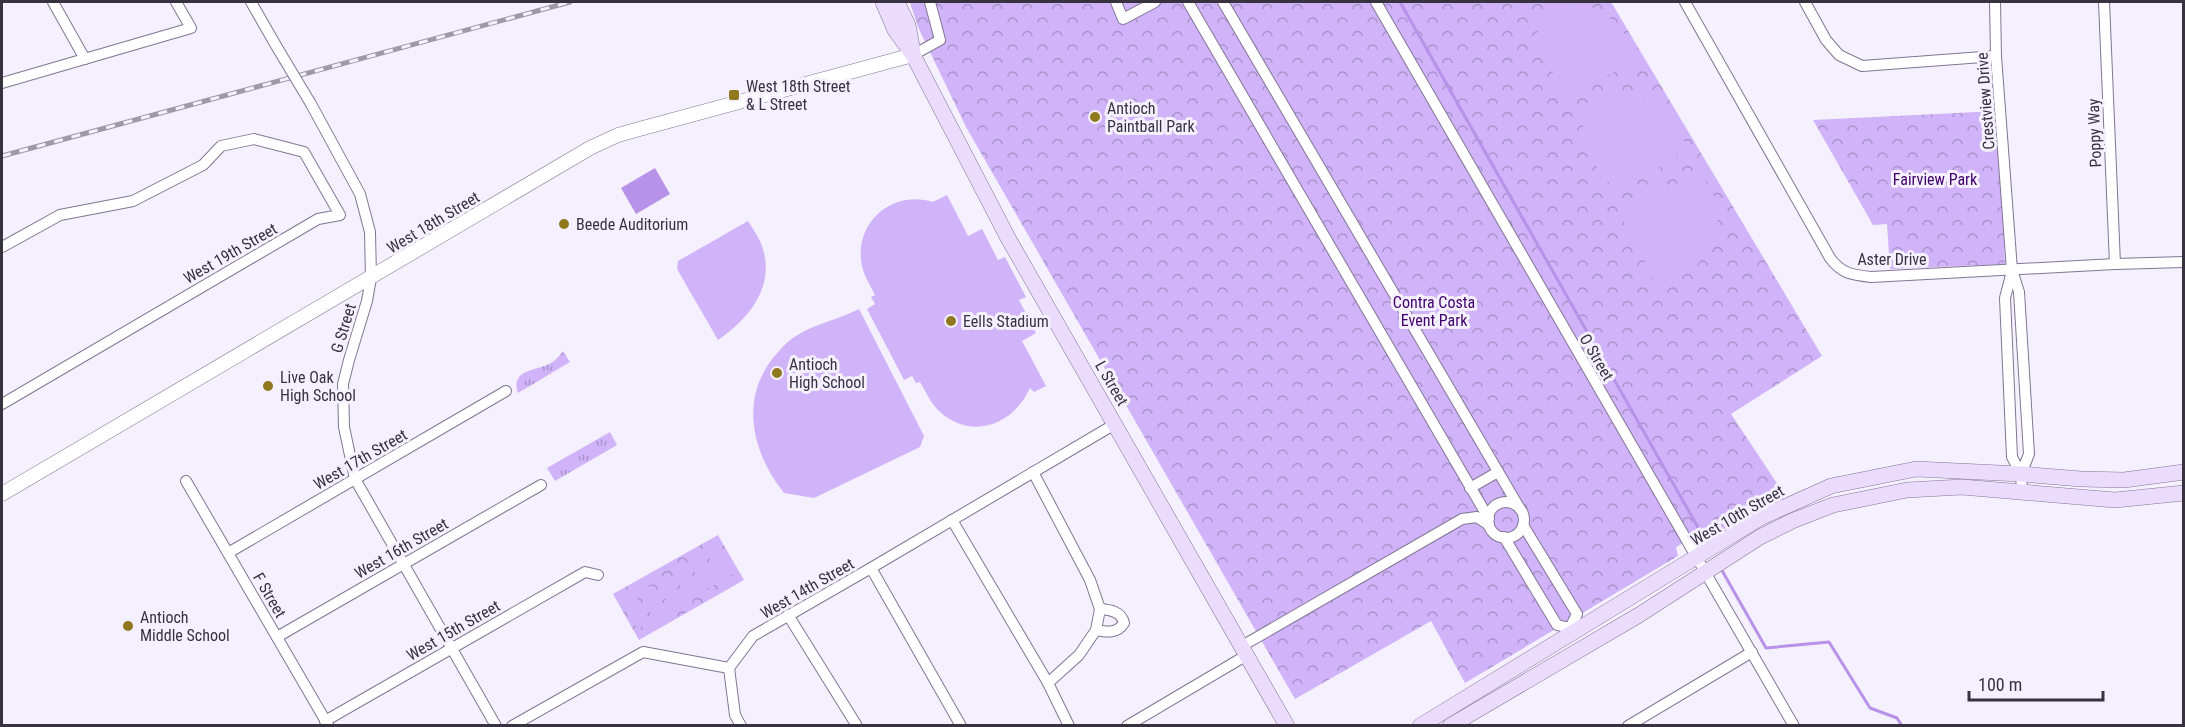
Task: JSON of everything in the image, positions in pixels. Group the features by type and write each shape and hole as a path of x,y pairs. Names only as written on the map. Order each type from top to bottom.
{"main road":[{"name":"L Street","path":"883,2 895,30 913,55 1008,238 1244,651 1282,724"},
{"name":"L Street","path":"897,2 908,25 913,55"},
{"name":"West 10th Street","path":"1420,726 1571,630 1696,559 1760,518 1831,486 1916,469 2124,480 2184,472"},
{"name":"West 10th Street","path":"1450,726 1583,648 1760,537 1792,521 1833,505 1907,490 1962,487 2115,501 2184,493"}],"street":[{"path":"53,2 85,59"},
{"path":"2,83 191,28 176,2"},
{"name":"G Street","path":"251,2 350,174 366,210 370,231 371,278 367,301 344,384 344,427 355,479 496,726"},
{"path":"913,55 940,40 930,2"},
{"path":"1116,2 1123,19 1155,2"},
{"path":"1188,2 1401,364 1410,386 1497,535 1504,537 1517,534 1524,520 1520,509 1223,2"},
{"name":"O Street","path":"1376,2 1794,726"},
{"name":"Aster Drive","path":"1685,2 1838,268 1849,274 1871,277 2184,262"},
{"path":"1805,2 1827,40 1839,55 1862,66 1996,56"},
{"name":"Crestview Drive","path":"1995,2 1996,56 2012,270 2019,292 2030,454 2021,474"},
{"name":"Poppy Way","path":"2104,2 2115,264"},
{"name":"West 18th Street","path":"2,494 590,148 618,135 913,55"},
{"name":"West 19th Street","path":"2,248 60,215 133,201 203,165 221,146 254,139 304,152 340,215 318,219 2,404"},
{"name":"Crestview Drive","path":"2012,270 2005,298 2012,457 2021,474 2022,492"},
{"name":"West 17th Street","path":"228,553 506,391"},
{"name":"West 14th Street","path":"729,668 753,636 1115,424"},
{"path":"1033,472 1090,580 1100,609 1096,630 1079,654 1048,683"},
{"path":"1470,488 1498,472"},
{"name":"F Street","path":"186,481 327,723"},
{"name":"West 16th Street","path":"277,637 541,485"},
{"path":"1489,522 1493,508 1498,504 1510,502 1520,509"},
{"path":"1127,726 1244,651 1462,519 1478,517 1489,522"},
{"path":"952,520 1048,683 1069,726"},
{"path":"1523,525 1576,614 1571,630"},
{"path":"1504,537 1557,625 1571,630 1583,648"},
{"path":"871,568 961,726"},
{"name":"West 15th Street","path":"327,723 585,572 598,575"},
{"path":"1096,630 1114,632 1124,623 1122,616 1113,610 1100,609"},
{"path":"788,615 857,726"},
{"path":"512,726 643,652 729,668 735,715 741,726"},
{"path":"1628,726 1752,652"}],"green space":[{"name":"Contra Costa Event Park","path":"910,2 1611,2 1822,356 1731,414 1786,497 1703,540 1696,536 1676,547 1678,556 1465,683 1431,621 1295,699 966,127 918,27"},
{"path":"1562,3 1590,7 1610,18 1626,36 1639,61 1573,91 1563,90 1556,81 1532,15"},
{"path":"1622,92 1647,100 1664,110 1677,126 1688,149 1640,179 1621,186 1612,186 1599,173 1577,109 1596,97"},
{"name":"Fairview Park","path":"1998,111 2005,264 1890,269 1887,224 1873,225 1813,120"},
{"path":"1701,175 1712,192 1717,210 1717,227 1712,243 1704,257 1691,270 1676,280 1658,287 1621,217 1620,208 1624,202"},
{"name":"Eells Stadium","path":"947,195 968,236 982,229 998,260 1005,257 1026,297 1019,300 1036,333 1022,341 1046,386 1034,392 1030,388 1013,412 990,425 977,427 950,420 935,407 920,382 916,383 912,376 904,380 867,309 875,304 871,297 875,295 863,269 861,245 872,220 892,204 919,199 933,202"},
{"path":"748,221 761,243 765,261 762,288 749,312 718,340 677,269 678,261"},
{"path":"859,309 924,436 920,447 814,498 784,493 764,462 754,427 753,409 762,375 773,358 793,338 811,328"},
{"path":"563,351 570,362 518,393 519,377 528,371 550,364"},
{"path":"610,432 617,445 555,481 547,468"},
{"path":"718,535 744,580 639,640 613,594"},
{"path":"719,546 735,573 722,580 706,553"},
{"path":"702,555 718,583 705,590 689,563"},
{"path":"685,565 701,592 688,600 673,572"},
{"path":"668,575 684,602 671,609 656,582"},
{"path":"652,585 667,612 654,619 639,592"},
{"path":"635,594 650,622 638,629 622,602"}],"shaded area":[{"path":"655,168 670,194 636,214 621,188"}],"waterway":[{"path":"1400,2 1708,545"},
{"path":"1720,567 1766,648 1829,642 1870,708 1897,718 1902,726"}],"railway":[{"path":"2,156 570,2"}],"place":[{"name":"West 18th Street & L Street","path":"734,95"},
{"name":"Antioch Paintball Park","path":"1095,117"},
{"name":"Beede Auditorium","path":"564,224"},
{"name":"Eells Stadium","path":"951,321"},
{"name":"Antioch High School","path":"777,373"},
{"name":"Live Oak High School","path":"268,386"},
{"name":"Antioch Middle School","path":"128,626"}]}
